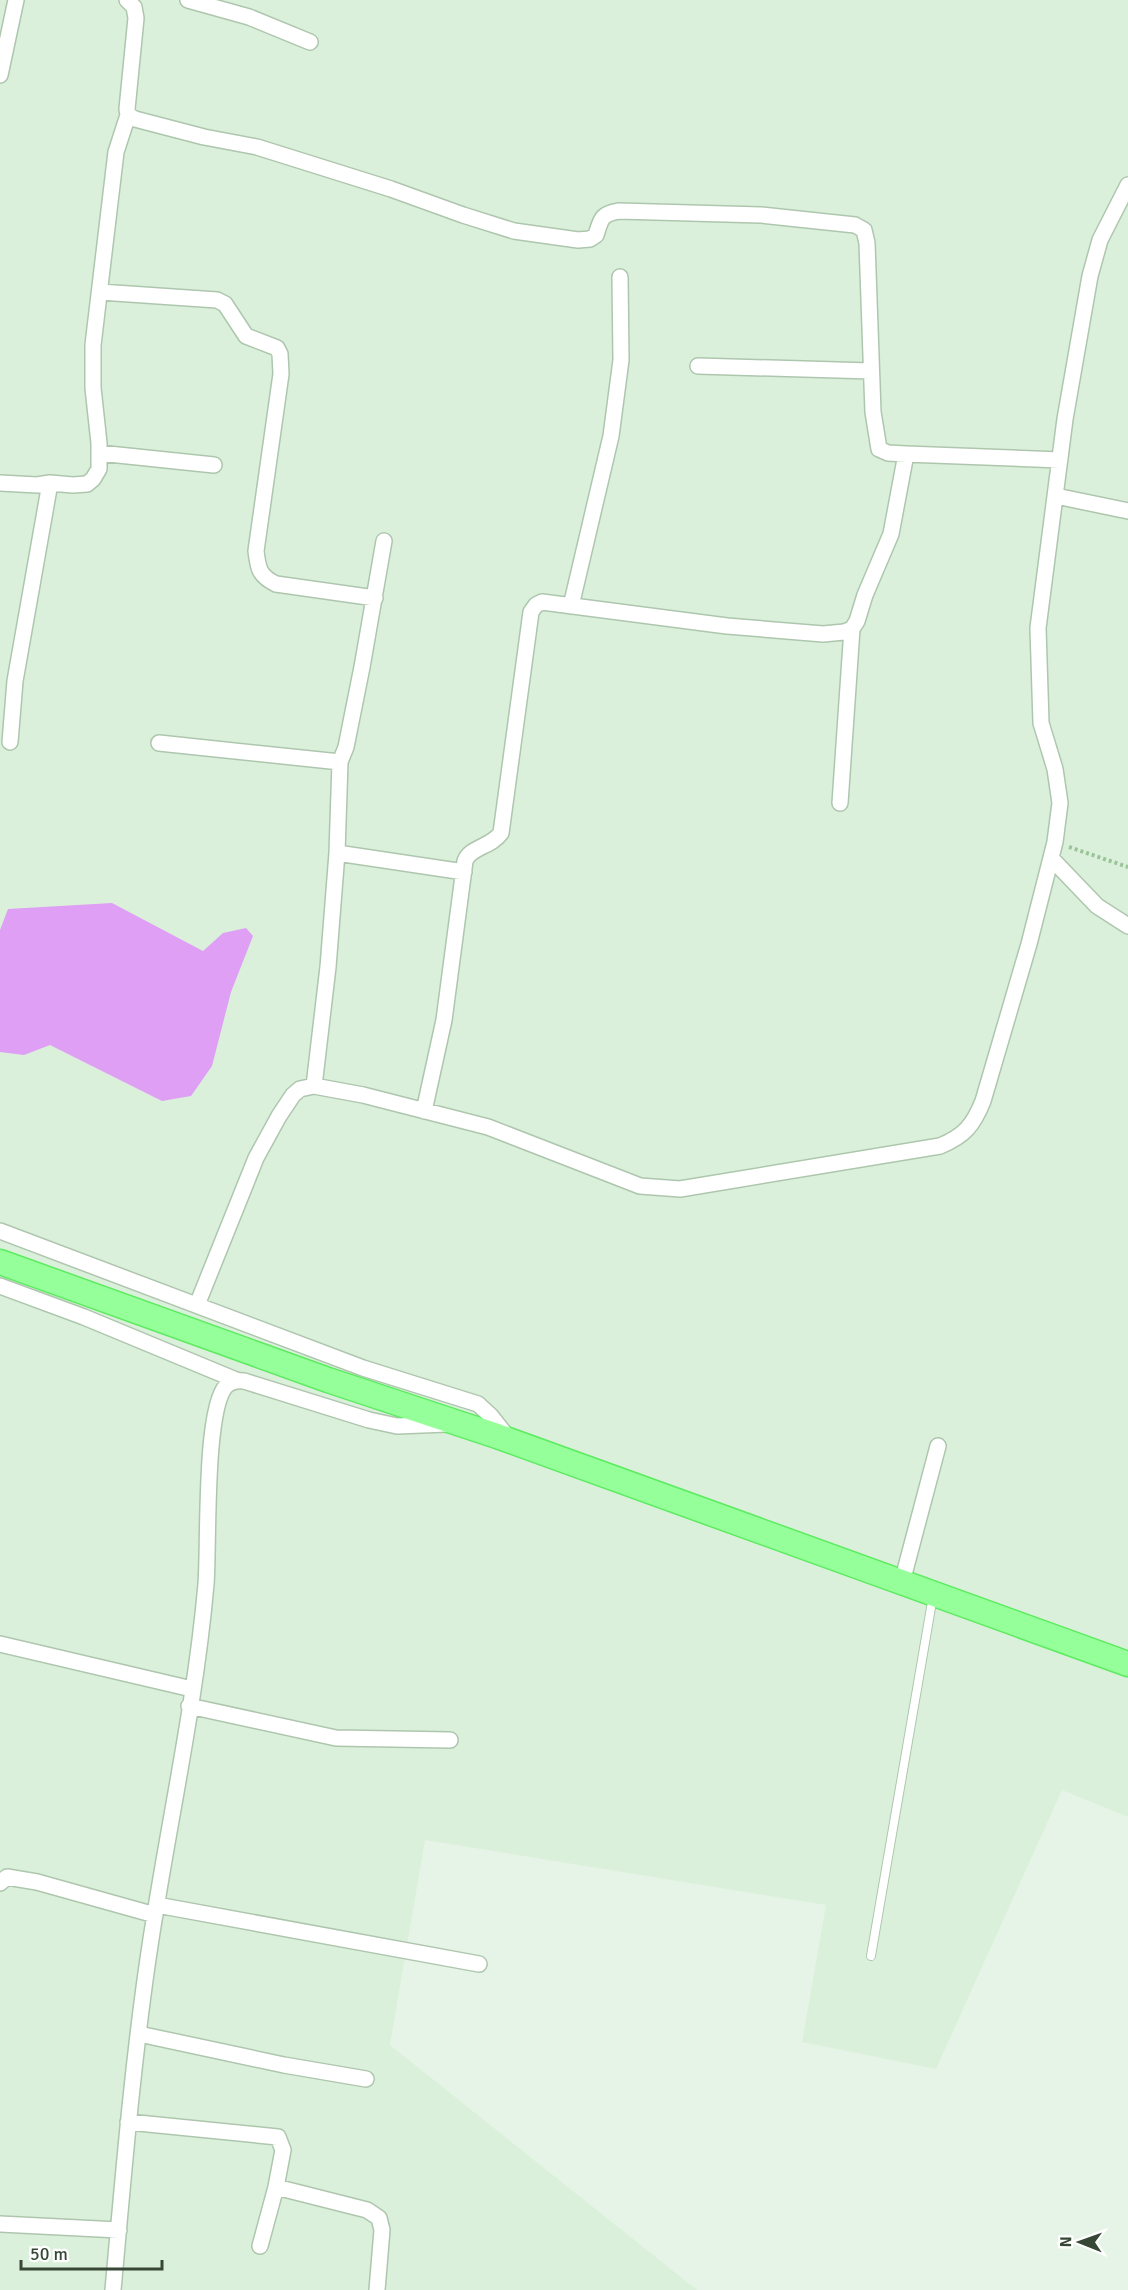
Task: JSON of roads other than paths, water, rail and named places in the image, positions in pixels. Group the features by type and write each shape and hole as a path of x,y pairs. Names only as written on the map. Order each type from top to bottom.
{"main road":[{"path":"0,1263 328,1380 510,1441 1128,1664"}],"street":[{"path":"0,75 16,0"},
{"path":"0,483 87,484 99,470 93,388 93,345 116,152 128,115 136,18 134,7 127,0"},
{"path":"188,0 249,16 310,42"},
{"path":"128,115 135,119 204,137 257,147 514,231 578,240 590,239 596,235 601,219 608,213 619,210 761,215 855,225 864,230 867,243 873,412 879,449 888,453 1060,460"},
{"path":"198,1305 256,1158 293,1095 300,1089 314,1086 363,1095 488,1127 640,1186 659,1188 680,1189 940,1146 956,1139 974,1122 983,1101 1029,944 1055,842 1060,803 1055,769 1041,723 1038,628 1065,419 1090,276 1100,240 1128,184"},
{"path":"571,606 611,436 621,360 620,277"},
{"path":"100,292 217,300 225,304 246,336 277,348 280,354 281,374 255,551 258,570 265,579 276,584 375,598"},
{"path":"698,366 872,371"},
{"path":"99,453 214,465"},
{"path":"840,803 852,629 891,534 906,454"},
{"path":"10,742 15,681 50,483"},
{"path":"1056,496 1128,511"},
{"path":"314,1086 328,967 337,854 340,762 346,747 362,667 384,541"},
{"path":"424,1111 444,1020 467,855 473,850 488,846 501,834 531,612 536,605 542,602 727,626 823,634 852,629"},
{"path":"159,743 340,762"},
{"path":"337,854 464,872"},
{"path":"1051,858 1098,906 1128,926"},
{"path":"0,1231 363,1368 478,1404 510,1441"},
{"path":"0,1286 84,1317 236,1380 255,1383 369,1420 397,1426 459,1424"},
{"path":"113,2290 128,2122 139,2034 156,1910 202,1623 207,1566 210,1445 221,1395 227,1385 236,1380"},
{"path":"902,1582 938,1446"},
{"path":"0,1644 192,1689"},
{"path":"189,1706 336,1738 450,1740"},
{"path":"0,1883 7,1877 37,1882 156,1910 479,1964"},
{"path":"139,2034 284,2065 366,2079"},
{"path":"128,2122 278,2137 283,2150 276,2187 260,2246"},
{"path":"276,2187 367,2210 379,2218 382,2230 377,2290"},
{"path":"0,2224 119,2230"}],"lane":[{"path":"871,1956 933,1593"}]}
